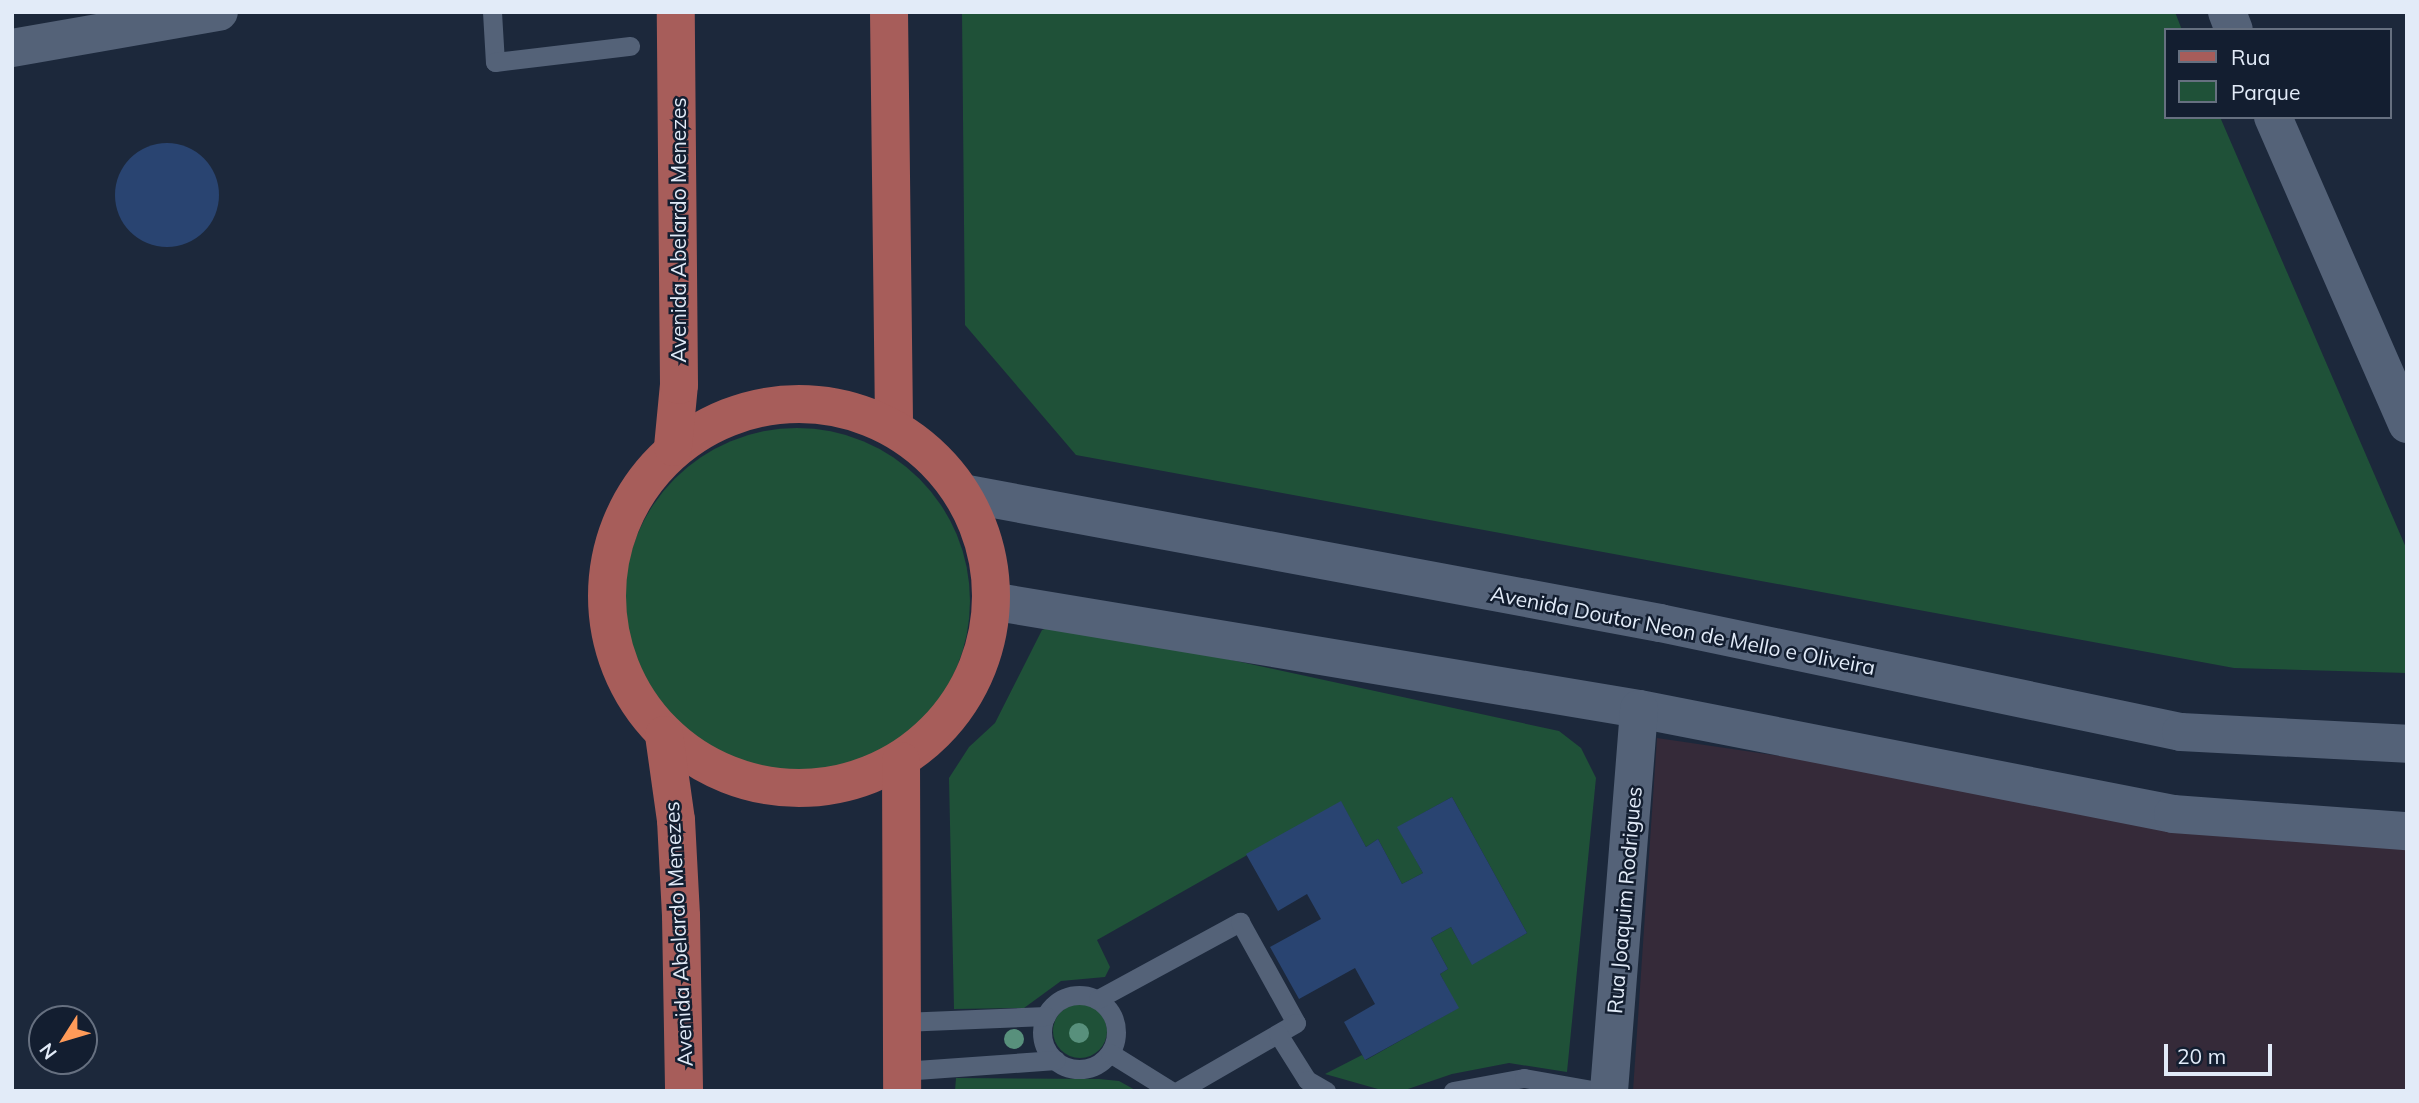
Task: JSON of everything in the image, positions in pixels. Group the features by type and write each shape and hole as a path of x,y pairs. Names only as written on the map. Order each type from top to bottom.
{"main road":[{"name":"Avenida Abelardo Menezes","path":"673,447 679,386 676,12"},
{"path":"889,12 894,427"},
{"path":"768,405 827,405 894,427 921,448 962,493 988,561 990,601 980,663 959,704 930,739 901,761 845,785 780,789 718,773 664,735 626,686 606,565 626,507 673,447 711,422 768,405"},
{"name":"Avenida Abelardo Menezes","path":"664,735 676,820 681,916 684,1091"},
{"path":"901,761 902,1081"}],"street":[{"path":"12,48 219,12"},
{"path":"2274,119 2407,424"},
{"name":"Avenida Doutor Neon de Mello e Oliveira","path":"962,493 1660,623 2181,732 2407,744"},
{"path":"990,601 1639,709 2173,814 2407,831"},
{"name":"Rua Joaquim Rodrigues","path":"1609,1091 1639,709"}],"lane":[{"path":"492,12 495,62 630,46"},
{"path":"1098,999 1240,922 1296,1023 1178,1091"},
{"path":"902,1081 1056,1060 1079,1069 1102,1062 1110,1053 1116,1029 1107,1007 1098,999 1074,995 1053,1006 1046,1016 1043,1040 1056,1060"},
{"path":"902,1022 1046,1016"},
{"path":"1278,1034 1307,1080 1326,1091"},
{"path":"1110,1053 1171,1091"},
{"path":"1453,1091 1524,1078 1598,1091"}],"shaded area":[{"path":"1657,738 2407,847 2407,1091 1633,1091"}],"green space":[{"path":"962,12 2175,12 2181,28 2164,28 2164,119 2221,119 2407,550 2407,673 2234,668 1076,455 965,325"},
{"path":"780,428 814,428 847,435 879,448 920,478 941,505 957,535 967,567 970,601 967,635 957,667 941,697 920,724 879,754 847,767 814,774 780,774 747,767 715,754 687,735 663,711 644,683 631,651 624,618 624,584 631,551 644,519 663,491 687,467 715,448 747,435"},
{"path":"1061,623 1559,731 1581,748 1596,778 1567,1072 1509,1063 1452,1074 1402,1091 1385,1091 1325,1074 1362,1055 1366,1060 1458,1008 1440,974 1448,969 1431,938 1451,927 1472,964 1527,933 1452,797 1398,827 1423,873 1402,884 1378,839 1366,847 1341,802 1097,940 1110,967 1105,977 1061,981 1024,1008 954,1009 949,778 969,747 995,723 1042,630"},
{"path":"1080,1004 1099,1012 1107,1031 1099,1050 1080,1058 1061,1050 1053,1031 1061,1012"},
{"path":"956,1078 1099,1079 1119,1081 1137,1091 955,1091"}],"building":[{"path":"167,143 187,147 204,158 215,175 219,195 215,215 204,232 187,243 167,247 147,243 130,232 119,215 115,195 119,175 130,158 147,147"},
{"path":"1452,797 1527,933 1472,965 1451,927 1431,938 1448,969 1440,974 1459,1008 1365,1060 1344,1022 1375,1004 1355,968 1299,999 1270,947 1321,919 1307,894 1278,911 1246,854 1341,801 1366,847 1378,839 1402,884 1423,873 1397,827"}]}
